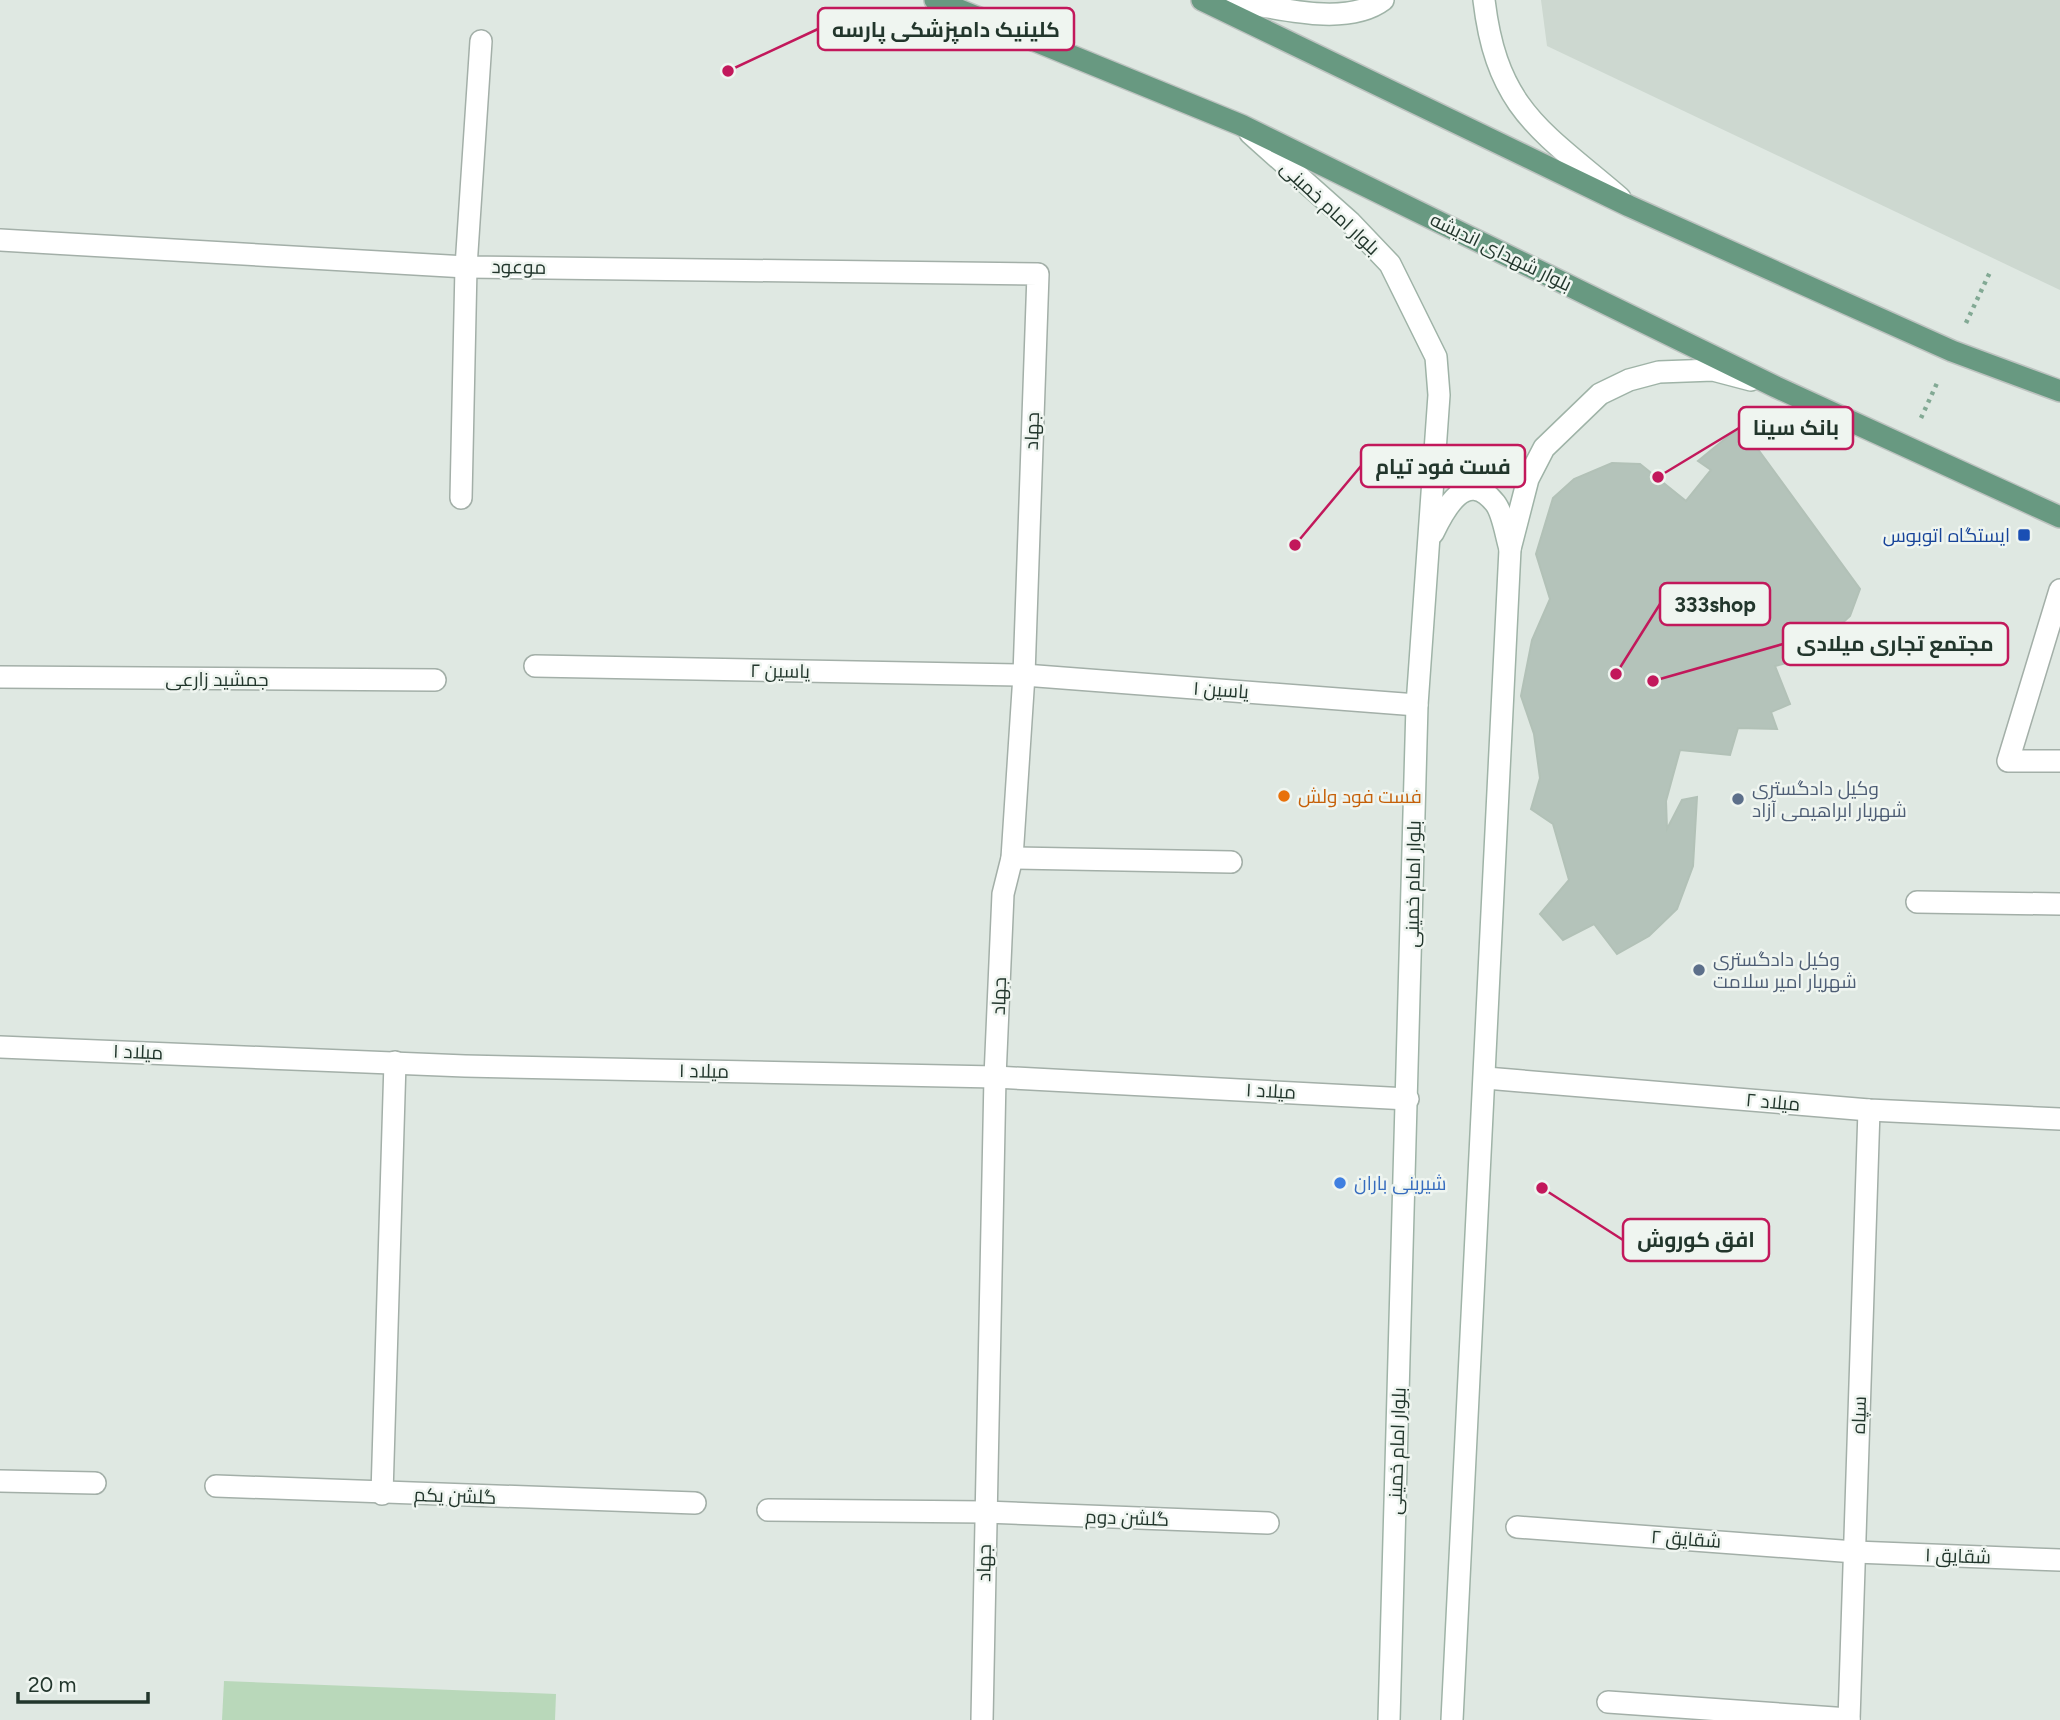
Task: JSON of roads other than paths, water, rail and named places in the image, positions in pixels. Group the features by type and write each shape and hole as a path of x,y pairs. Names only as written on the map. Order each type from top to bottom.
{"main road":[{"name":"بلوار شهدای اندیشه","path":"935,0 1241,125 1776,387 2060,517"},
{"path":"1202,0 1629,206 1952,351 2059,389"}],"street":[{"path":"1230,0 1336,15 1369,10 1383,0"},
{"path":"1484,0 1489,37 1501,77 1527,118 1629,206"},
{"path":"461,498 466,267 481,41"},
{"name":"بلوار امام خمینی","path":"1241,125 1350,222 1390,264 1436,357 1439,395 1426,547 1418,705 1389,1720"},
{"name":"موعود","path":"0,240 466,267 1038,274"},
{"name":"جهاد","path":"982,1720 995,1077 1003,894 1012,858 1024,675 1038,274"},
{"path":"1452,1720 1486,1079 1510,549 1528,479 1544,448 1600,394 1629,380 1659,372 1713,370 1776,387"},
{"path":"1426,547 1445,506 1455,495 1472,490 1486,495 1496,504 1510,549"},
{"path":"2060,590 2008,761 2060,761"},
{"name":"یاسین ۲","path":"535,666 1024,675"},
{"name":"یاسین ۱","path":"1024,675 1418,705"},
{"name":"جمشید زارعی","path":"0,677 435,680"},
{"path":"1012,858 1231,862"},
{"path":"1917,902 2060,904"},
{"name":"میلاد ۱","path":"0,1047 395,1062 995,1077 1408,1099"},
{"path":"382,1494 395,1062"},
{"name":"میلاد ۲","path":"1486,1079 1869,1110 2060,1119"},
{"name":"سپاه","path":"1849,1719 1869,1110"},
{"path":"0,1481 95,1483"},
{"name":"گلشن یکم","path":"216,1486 382,1494 695,1503"},
{"path":"768,1510 985,1512"},
{"name":"گلشن دوم","path":"985,1512 1268,1523"},
{"name":"شقایق ۲","path":"1517,1527 1855,1552"},
{"name":"شقایق ۱","path":"1855,1552 2060,1560"},
{"path":"1608,1702 1849,1719"}],"place":[{"name":"کلینیک دامپزشکی پارسه","path":"728,71"},
{"name":"بانک سینا","path":"1658,477"},
{"name":"ایستگاه اتوبوس","path":"2024,535"},
{"name":"فست فود تیام","path":"1295,545"},
{"name":"333shop","path":"1616,674"},
{"name":"مجتمع تجاری میلادی","path":"1653,681"},
{"name":"فست فود ولش","path":"1284,796"},
{"name":"وکیل دادگستری شهریار ابراهیمی آزاد","path":"1738,799"},
{"name":"وکیل دادگستری شهریار امیر سلامت","path":"1699,970"},
{"name":"شیرینی باران","path":"1340,1183"},
{"name":"افق کوروش","path":"1542,1188"}]}
